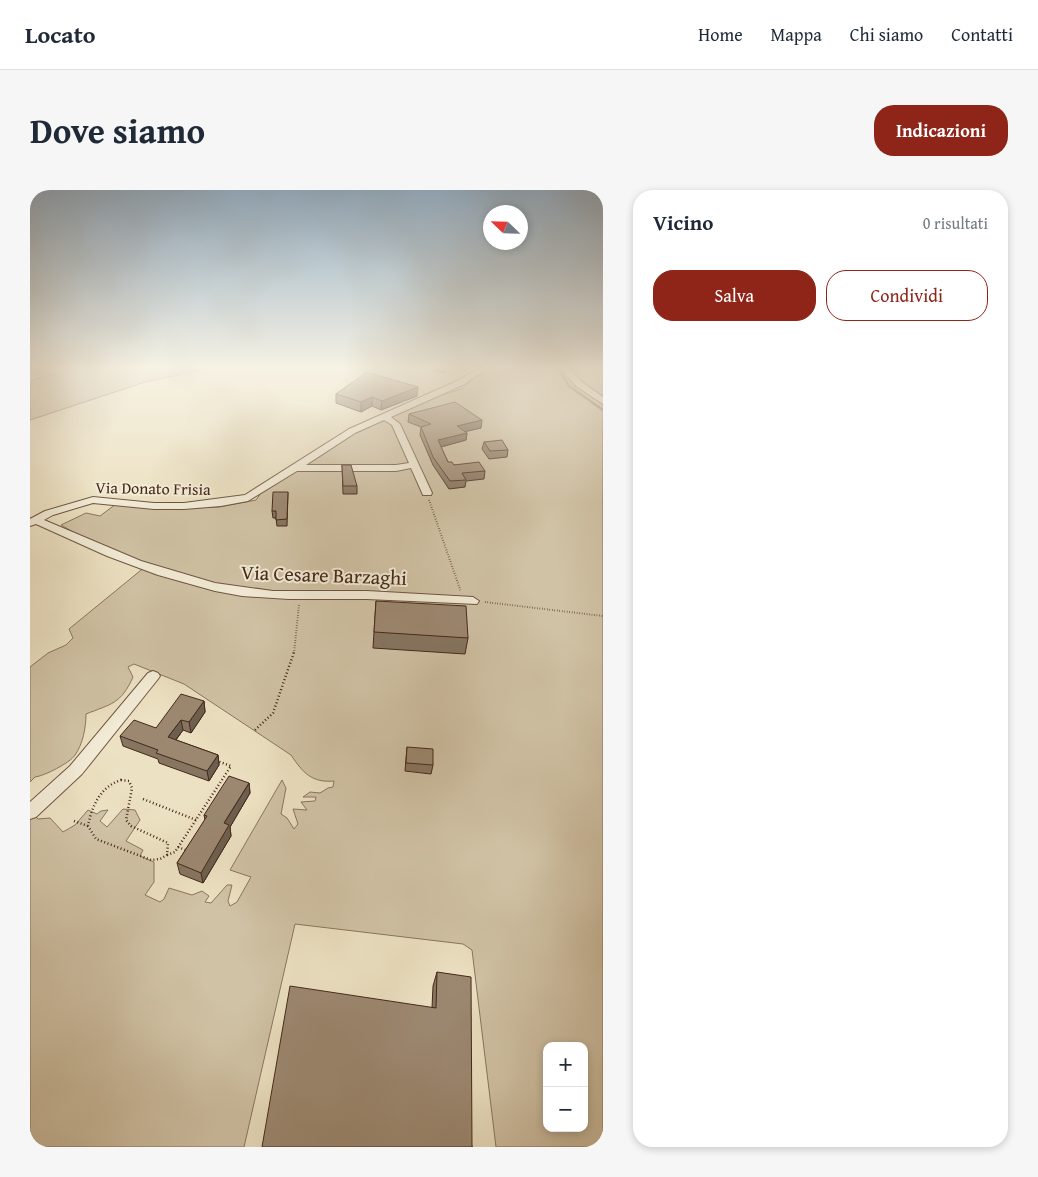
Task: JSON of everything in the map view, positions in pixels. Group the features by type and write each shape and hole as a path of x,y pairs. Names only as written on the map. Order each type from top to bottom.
{"street":[{"name":"Via Donato Frisia","path":"33,521 49,513 93,500 154,506 184,506 221,503 248,498 352,431 391,413"},
{"path":"383,416 396,424 427,493"},
{"path":"295,468 396,468 414,465"},
{"name":"Via Cesare Barzaghi","path":"33,521 99,550 168,575 214,587 244,592 300,596 367,595 469,601"},
{"path":"30,812 76,770 153,676"}],"path":[{"path":"427,493 469,601 603,616"},
{"path":"255,730 272,713 295,648 300,596"},
{"path":"74,821 88,826 96,839 150,859 160,859 175,852 231,766 215,761"},
{"path":"88,826 93,808 110,785 116,780 129,781 132,788 126,820 131,826 168,843 167,855"},
{"path":"210,798 215,800"},
{"path":"143,799 196,820"},
{"path":"178,847 192,853"}],"shaded area":[{"path":"30,413 52,413 30,420"},
{"path":"395,413 603,413 603,1147 496,1147 472,950 463,944 295,924 244,1147 30,1147 30,811 38,819 50,818 63,832 75,825 88,810 97,814 108,810 100,821 107,827 123,809 135,810 140,820 126,841 143,850 140,856 154,862 154,882 145,895 160,902 164,899 169,888 192,895 202,891 209,896 205,902 211,903 227,885 232,885 228,901 230,906 237,902 251,877 230,870 282,780 286,788 281,814 287,818 294,829 298,824 293,809 307,810 301,802 315,801 316,797 303,797 310,792 320,793 333,787 334,781 320,780 309,776 291,755 184,684 134,664 128,667 133,677 124,693 109,705 86,714 82,741 78,751 72,758 56,769 35,777 30,782 30,667 48,653 66,645 73,638 69,629 146,566 103,549 61,525 86,513 100,516 116,504 159,509 219,507 256,500 261,493 371,423"}],"building":[{"path":"471,413 482,420 457,426 467,433 438,440 448,462 452,462 454,465 479,462 485,471 462,473 466,480 450,481 433,457 421,427 431,424 409,414"},
{"path":"502,440 508,450 490,451 484,442"},
{"path":"342,465 351,465 357,486 343,486"},
{"path":"273,492 288,492 287,519 276,520 276,511 272,511"},
{"path":"376,601 466,606 468,638 374,632"},
{"path":"181,694 204,701 189,722 181,720 168,737 218,755 207,771 156,753 158,750 120,736 134,720 156,728"},
{"path":"407,747 433,749 433,765 406,763"},
{"path":"229,776 249,783 224,823 229,825 201,873 177,863 207,816 204,815"},
{"path":"437,972 471,977 472,1147 262,1147 290,986 436,1008"}]}
